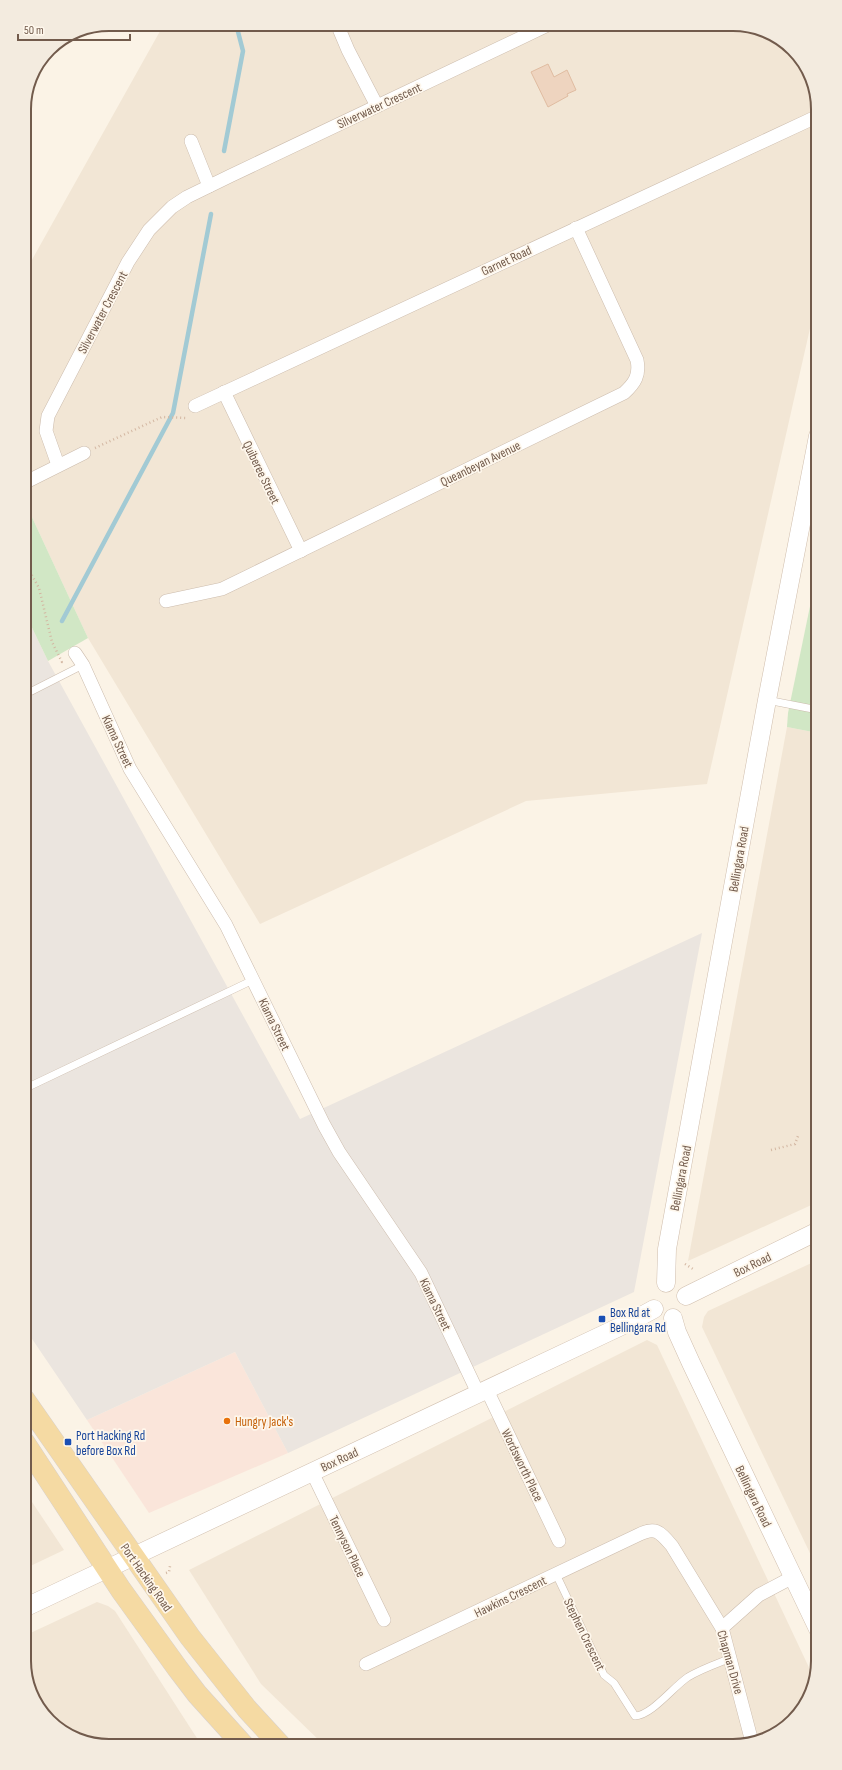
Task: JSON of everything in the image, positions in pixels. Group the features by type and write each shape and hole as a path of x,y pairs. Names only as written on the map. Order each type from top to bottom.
{"main road":[{"name":"Port Hacking Road","path":"31,1409 133,1557 215,1669 247,1709 275,1739"},
{"path":"31,1453 107,1568 197,1694 238,1739"}],"street":[{"path":"340,31 348,50 377,106"},
{"name":"Silverwater Crescent","path":"58,465 46,431 48,416 128,262 160,218 187,197 209,186 535,31"},
{"name":"Garnet Road","path":"195,406 811,119"},
{"path":"191,141 209,186"},
{"name":"Queanbeyan Avenue","path":"166,601 222,589 624,393 631,386 638,375 637,360 576,228"},
{"name":"Quiberee Street","path":"224,392 301,551"},
{"path":"31,479 84,453"},
{"name":"Bellingara Road","path":"666,1283 667,1249 767,700 811,472"},
{"name":"Kiama Street","path":"75,653 83,666 130,769 213,902 338,1152 421,1274 483,1392"},
{"name":"Box Road","path":"686,1296 811,1235"},
{"path":"666,1283 676,1284 684,1291 686,1296 686,1307 679,1316 673,1318 662,1317 654,1309 652,1298 653,1293 656,1289 666,1283"},
{"name":"Box Road","path":"31,1605 483,1392 654,1309"},
{"name":"Bellingara Road","path":"673,1318 677,1332 691,1363 811,1614"},
{"name":"Wordsworth Place","path":"483,1392 559,1540"},
{"name":"Tennyson Place","path":"312,1472 384,1620"},
{"name":"Hawkins Crescent","path":"366,1664 644,1532 654,1530"},
{"name":"Chapman Drive","path":"654,1530 664,1537 672,1546 722,1628 751,1737"},
{"path":"722,1628 759,1596 793,1577"}],"lane":[{"path":"31,692 83,666"},
{"path":"767,700 811,709"},
{"path":"31,1086 253,980"},
{"name":"Stephen Crescent","path":"556,1574 604,1675 614,1683 635,1716 638,1716 656,1705 675,1686 688,1677 731,1658"}],"path":[{"path":"84,453 162,417 176,416 189,418"},
{"path":"31,574 39,588 52,642 62,662 75,653"},
{"path":"771,1150 795,1144 798,1136"},
{"path":"685,1264 693,1269"},
{"path":"169,1572 170,1566"}],"shaded area":[{"path":"160,31 738,31 758,35 784,50 798,66 805,79 810,94 811,324 707,784 526,801 260,924 88,638 31,515 31,262"},
{"path":"31,626 48,661 300,1119 702,933 634,1292 288,1453 235,1352 87,1420 31,1337"},
{"path":"787,727 811,732 811,1205 688,1261"},
{"path":"811,1263 811,1555 702,1327 704,1317 708,1311"},
{"path":"647,1340 657,1345 810,1671 805,1691 792,1712 772,1729 748,1738 318,1739 261,1684 189,1570"},
{"path":"235,1352 288,1453 149,1513 87,1420"},
{"path":"31,1500 64,1550 31,1566"},
{"path":"97,1602 108,1606 115,1611 197,1739 104,1739 84,1735 66,1726 47,1708 41,1700 35,1686 31,1666 31,1633"}],"green space":[{"path":"31,515 88,638 48,661 31,626"},
{"path":"811,601 811,732 787,727 788,713"}],"building":[{"path":"548,64 554,77 567,70 576,90 567,94 568,96 548,107 531,72"}],"waterway":[{"path":"224,151 243,51 238,31"},
{"path":"62,621 173,413 211,214"}],"place":[{"name":"Box Rd at Bellingara Rd","path":"602,1319"},
{"name":"Hungry Jack's","path":"227,1421"},
{"name":"Port Hacking Rd before Box Rd","path":"68,1442"}]}
